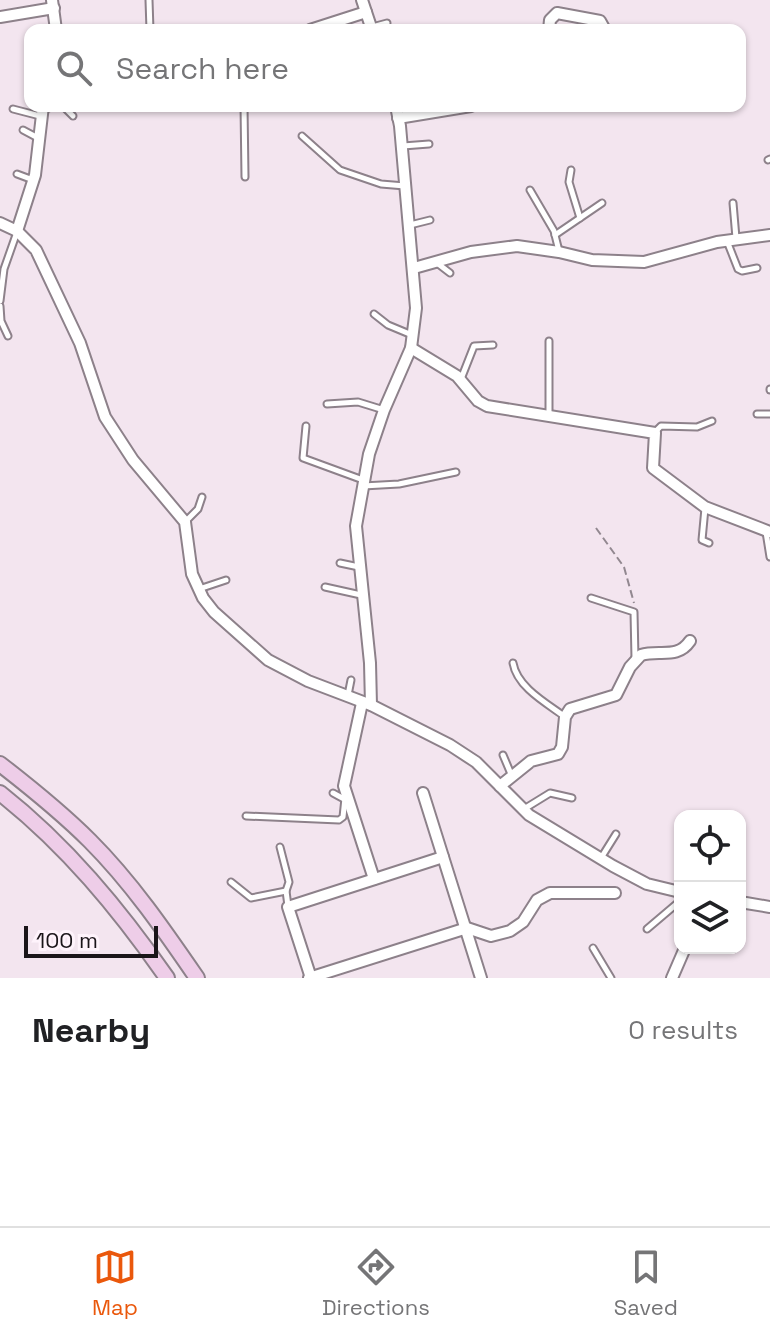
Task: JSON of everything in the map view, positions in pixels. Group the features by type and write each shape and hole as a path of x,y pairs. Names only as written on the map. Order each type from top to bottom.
{"main road":[{"path":"0,764 90,841 137,894 197,978"},
{"path":"0,793 74,860 103,892 167,978"},
{"path":"143,944 163,929"}],"street":[{"path":"362,0 370,24"},
{"path":"0,17 53,4 55,24"},
{"path":"329,24 366,12"},
{"path":"550,24 557,13 562,12 602,24"},
{"path":"17,231 33,180 42,112"},
{"path":"374,879 345,796 345,772 366,704 370,663 356,526 362,483 384,410 411,348 416,308 397,112"},
{"path":"398,118 431,112"},
{"path":"0,223 17,231 36,250 80,343 96,395 114,433 185,522 192,574 214,612 268,660 450,745 476,762 523,810 600,859 647,884 674,891"},
{"path":"414,268 471,252 517,246 592,260 633,263 731,239 770,235"},
{"path":"411,348 461,380 478,401 487,406 655,433 653,468 705,507 768,532"},
{"path":"500,786 531,761 560,752 565,717 575,706 616,695 635,660 644,653 673,654 690,641"},
{"path":"423,793 481,978"},
{"path":"443,857 288,907 310,978 467,928 491,936 510,931 523,922 537,900 550,893 615,893"},
{"path":"746,903 770,907"},
{"path":"672,978 682,954"}],"lane":[{"path":"149,0 150,24"},
{"path":"13,109 24,110"},
{"path":"69,112 73,116"},
{"path":"244,112 245,177"},
{"path":"23,130 39,138"},
{"path":"302,136 340,170 381,184 406,186"},
{"path":"402,146 429,144"},
{"path":"571,170 568,179 580,218"},
{"path":"17,174 33,180"},
{"path":"530,190 555,235 559,252"},
{"path":"555,235 602,203"},
{"path":"733,203 731,239 738,269 757,268"},
{"path":"409,225 430,220"},
{"path":"8,336 1,321 0,303 4,269 17,231"},
{"path":"436,263 450,273"},
{"path":"374,314 388,325 413,335"},
{"path":"549,341 549,418"},
{"path":"461,380 474,346 493,345"},
{"path":"327,404 362,403 384,410"},
{"path":"757,414 770,414"},
{"path":"655,433 661,426 697,427 712,421"},
{"path":"306,426 303,458 362,483 409,482 456,472"},
{"path":"185,522 198,509 202,497"},
{"path":"705,507 702,540 709,543"},
{"path":"768,532 770,557"},
{"path":"340,563 359,567"},
{"path":"198,589 226,580"},
{"path":"325,587 362,596"},
{"path":"591,598 634,612 635,660"},
{"path":"513,663 514,671 532,692 565,717"},
{"path":"348,696 351,680"},
{"path":"503,755 512,775"},
{"path":"246,816 339,820 342,818 345,796 333,793"},
{"path":"523,810 550,793 572,798"},
{"path":"600,859 616,834"},
{"path":"280,847 289,882 286,891 288,907"},
{"path":"231,882 251,898 286,891"},
{"path":"647,929 674,906"},
{"path":"593,948 611,978"}],"path":[{"path":"596,528 624,567 632,590 634,612"}]}
